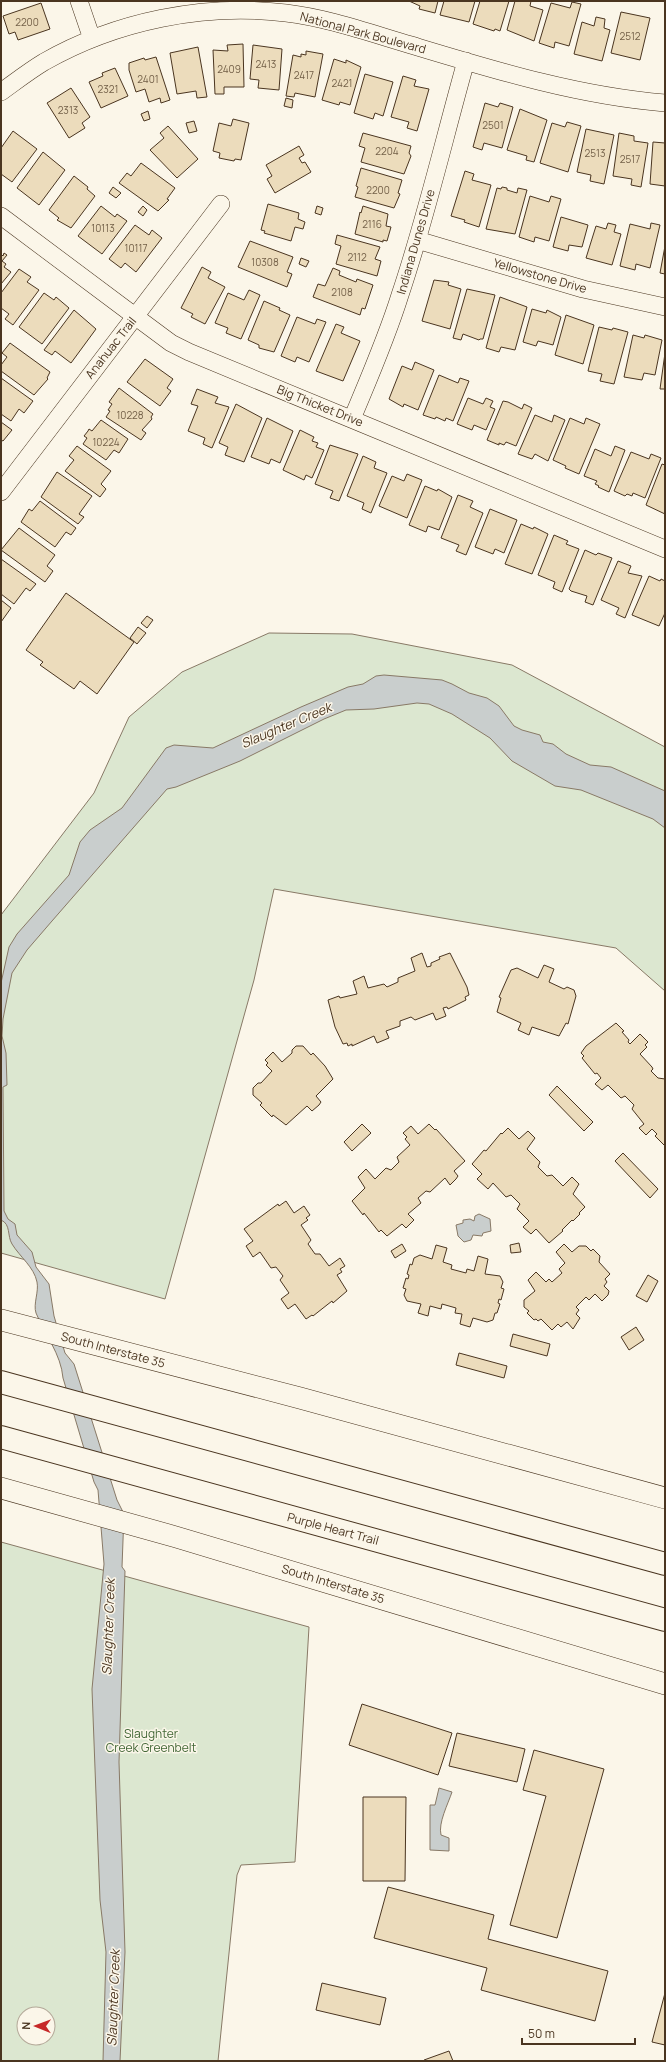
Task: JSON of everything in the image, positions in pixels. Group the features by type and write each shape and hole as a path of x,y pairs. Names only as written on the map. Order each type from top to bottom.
{"highway":[{"path":"1,1382 665,1564"},
{"name":"Purple Heart Trail","path":"1,1437 665,1620"}],"main road":[{"name":"South Interstate 35","path":"1,1320 316,1402 665,1498"},
{"name":"South Interstate 35","path":"1,1488 176,1537 665,1684"}],"street":[{"path":"79,1 92,39"},
{"name":"National Park Boulevard","path":"1,92 44,62 92,39 157,19 193,12 227,10 287,13 334,23 466,62 594,94 665,103"},
{"name":"Indiana Dunes Drive","path":"352,419 384,343 417,240 466,62"},
{"name":"Anahuac Trail","path":"1,492 221,204"},
{"name":"Big Thicket Drive","path":"1,216 171,343 189,352 665,549"},
{"name":"Yellowstone Drive","path":"417,240 583,289 665,307"}],"green space":[{"path":"269,633 352,634 512,665 665,747 665,991 616,948 274,889 254,980 165,1299 1,1253 1,915 94,793 129,717 182,672"},
{"name":"Slaughter Creek Greenbelt","path":"1,1542 309,1627 295,1862 241,1865 237,1875 218,2061 1,2061"}],"water":[{"name":"Slaughter Creek","path":"384,675 442,680 469,693 487,698 499,706 514,726 540,735 543,742 553,744 566,754 590,765 611,767 665,791 665,828 653,819 581,790 555,786 512,761 490,738 452,714 429,704 417,703 374,709 346,710 324,719 240,761 176,787 167,789 27,950 12,973 3,1019 2,1036 6,1053 7,1085 3,1087 4,1211 8,1219 15,1224 17,1235 32,1252 36,1267 49,1284 54,1316 65,1353 74,1364 117,1500 124,1514 122,1567 125,1571 119,1762 125,1952 120,2061 103,2061 106,1952 100,1900 92,1689 104,1564 98,1490 94,1482 63,1378 62,1369 56,1353 36,1313 35,1306 37,1282 30,1267 12,1244 8,1227 1,1220 1,983 9,947 17,934 69,875 80,842 90,830 122,808 166,748 174,745 213,748 301,707 348,687 363,684 376,676"},
{"path":"479,1214 490,1219 491,1231 483,1233 482,1236 473,1235 471,1240 464,1242 458,1236 456,1225 463,1223 463,1220 470,1219 474,1221 475,1216"},
{"path":"439,1788 452,1792 442,1819 440,1830 441,1835 449,1838 449,1851 430,1850 430,1805 435,1805"}],"building":[{"path":"409,1 438,1 435,13 419,9 420,6"},
{"path":"444,1 475,1 469,22 440,15"},
{"path":"480,1 509,1 500,31 495,29 494,31 473,24"},
{"path":"515,1 531,1 530,6 543,10 534,41 507,30"},
{"path":"572,2 581,4 569,46 555,42 554,48 539,43 551,3 570,8"},
{"path":"41,3 50,29 18,40 15,32 9,34 3,16"},
{"path":"621,12 650,18 640,60 611,53"},
{"path":"596,17 605,19 604,28 610,30 602,61 574,54 582,22 594,26"},
{"path":"243,44 244,87 224,87 224,94 215,94 213,50 228,51 227,45"},
{"path":"253,45 282,49 279,90 258,88 259,80 250,79"},
{"path":"198,47 207,97 197,98 196,91 177,94 170,53"},
{"path":"306,51 323,54 315,97 295,93 294,97 286,96 293,55 301,57 301,54 306,55"},
{"path":"156,57 170,100 161,103 160,98 149,102 145,89 136,92 129,70 129,63 144,58 145,60"},
{"path":"334,59 346,63 346,60 361,67 350,105 340,102 339,105 322,100"},
{"path":"115,68 128,96 101,108 89,82 103,76 102,73"},
{"path":"365,74 393,82 383,116 375,113 373,119 354,113"},
{"path":"403,76 416,80 414,86 429,89 417,131 407,128 409,122 391,117"},
{"path":"71,88 90,117 82,123 85,128 69,138 47,103"},
{"path":"286,98 293,100 292,108 284,106"},
{"path":"485,103 498,107 500,103 513,107 502,148 484,143 482,150 473,147"},
{"path":"520,109 547,120 534,162 526,160 527,156 507,150"},
{"path":"148,111 150,119 144,121 141,114"},
{"path":"233,119 249,123 241,160 235,159 234,161 219,158 220,153 213,151 219,123 231,126"},
{"path":"194,121 197,131 189,133 186,123"},
{"path":"567,122 581,126 568,172 540,163 552,123 565,127"},
{"path":"168,126 198,159 177,178 150,150 164,138 160,133"},
{"path":"586,129 614,135 604,184 590,181 591,175 577,172"},
{"path":"13,131 37,149 12,182 1,174 1,148"},
{"path":"363,133 411,146 409,153 411,156 404,174 361,162 365,148 359,146"},
{"path":"619,133 634,136 634,141 648,143 641,187 631,185 632,179 613,176"},
{"path":"653,142 665,143 665,186 650,184"},
{"path":"299,146 304,155 299,158 302,163 305,162 311,172 275,193 267,179 272,176 266,165"},
{"path":"43,152 65,170 39,205 17,188"},
{"path":"141,163 175,188 167,199 169,200 158,211 119,183 127,173 131,176"},
{"path":"361,168 402,180 398,193 400,194 394,208 355,197 358,187 356,186"},
{"path":"465,171 474,174 472,180 491,185 479,227 464,222 465,220 451,216"},
{"path":"74,176 88,187 87,189 95,196 71,228 57,220 59,218 49,210"},
{"path":"113,187 121,193 116,198 109,193"},
{"path":"502,187 517,193 518,188 527,190 515,234 486,229 497,188 501,189"},
{"path":"530,196 549,202 551,196 561,199 549,241 535,237 534,242 519,237"},
{"path":"268,204 299,213 298,219 305,222 303,229 295,227 291,241 264,233 265,231 261,230"},
{"path":"101,206 115,217 117,214 127,221 102,254 78,236"},
{"path":"143,206 147,210 143,216 138,212"},
{"path":"317,206 323,208 321,215 315,213"},
{"path":"363,206 388,214 386,226 391,227 387,241 383,240 383,242 355,234 360,212 361,213"},
{"path":"561,217 588,225 582,247 569,245 568,251 553,247"},
{"path":"608,223 616,225 614,232 621,234 612,265 586,258 596,226 606,229"},
{"path":"651,223 660,225 650,268 636,264 635,270 620,266 630,224 650,229"},
{"path":"135,225 149,235 152,230 162,238 136,272 125,263 121,268 109,259"},
{"path":"337,235 380,247 375,259 381,261 377,276 336,264 341,246 335,244"},
{"path":"250,241 293,257 287,272 292,274 287,287 238,267"},
{"path":"665,246 665,274 660,273"},
{"path":"4,253 7,255 2,261 6,264 4,267 11,272 1,284 1,254 3,256"},
{"path":"301,258 309,261 306,267 299,264"},
{"path":"202,267 211,272 208,278 225,287 205,324 191,317 193,314 181,308"},
{"path":"333,268 340,271 339,275 356,282 357,279 373,285 365,309 362,308 360,315 313,297 318,284 325,286"},
{"path":"19,269 31,277 27,282 39,290 13,325 5,319 9,314 1,308 1,293"},
{"path":"434,280 449,282 448,285 461,289 450,329 422,321"},
{"path":"467,289 495,295 483,339 479,340 463,334 461,340 453,338"},
{"path":"249,290 260,295 241,339 226,333 228,328 215,323 228,293 244,300"},
{"path":"44,293 54,300 56,297 69,308 42,344 19,327"},
{"path":"500,297 527,307 515,350 501,347 499,352 486,348"},
{"path":"264,301 280,308 279,310 290,315 274,352 259,348 259,345 248,340"},
{"path":"532,309 546,313 547,310 561,317 553,345 538,341 536,346 523,342"},
{"path":"74,310 96,329 71,363 55,351 52,355 44,350"},
{"path":"566,315 594,325 583,364 555,355"},
{"path":"297,317 315,324 317,319 326,322 309,362 297,357 295,362 281,356"},
{"path":"336,324 344,327 341,333 360,341 343,381 316,371"},
{"path":"599,327 612,330 613,328 628,332 614,384 600,381 602,374 588,371"},
{"path":"633,335 644,338 645,335 662,340 655,375 644,373 642,380 624,377"},
{"path":"10,343 50,372 47,378 48,379 34,395 1,371 1,365 7,357 2,353"},
{"path":"665,353 665,389 660,389"},
{"path":"145,359 173,379 167,388 171,391 160,406 127,382"},
{"path":"415,362 434,370 418,410 404,404 403,407 389,399 402,366 412,370"},
{"path":"439,375 458,383 460,378 469,381 453,421 446,418 445,421 436,417 435,419 423,415"},
{"path":"1,378 33,401 24,413 19,409 11,421 1,414"},
{"path":"119,388 153,414 151,417 152,419 142,430 146,433 141,440 106,417 112,404 109,402"},
{"path":"197,389 218,397 215,403 229,407 212,448 203,444 205,438 188,431 198,406 191,404"},
{"path":"468,398 483,404 486,398 493,401 490,407 495,409 486,430 474,425 472,430 457,424"},
{"path":"503,401 522,409 524,404 532,408 516,446 506,442 504,445 499,443 499,445 487,440"},
{"path":"236,404 262,418 244,462 225,455 228,447 219,443"},
{"path":"535,415 552,422 554,415 565,420 548,461 535,454 532,459 518,454"},
{"path":"267,418 293,431 280,463 271,459 269,464 251,457"},
{"path":"570,418 584,424 586,418 600,424 579,474 565,468 566,466 553,460"},
{"path":"101,420 128,439 119,453 114,450 106,460 83,444 87,438 84,436 89,429 92,431"},
{"path":"1,422 12,430 3,441 1,440"},
{"path":"300,430 314,437 312,441 318,443 316,447 324,450 312,478 306,475 304,480 283,470"},
{"path":"330,445 358,454 339,501 330,498 333,491 315,484"},
{"path":"77,446 111,471 101,484 106,489 100,497 65,471 74,460 69,456"},
{"path":"615,446 625,450 609,492 598,487 599,486 595,484 597,481 584,476 595,449 611,456"},
{"path":"631,452 649,459 651,454 661,458 645,498 633,493 632,496 627,494 625,496 614,491"},
{"path":"363,456 376,462 374,468 387,473 371,513 362,509 364,503 347,496"},
{"path":"662,464 665,465 665,514 646,505"},
{"path":"57,472 92,496 79,514 84,517 78,524 41,497"},
{"path":"407,474 422,480 407,518 379,506 392,476 404,481"},
{"path":"425,486 437,491 438,489 452,497 439,530 428,526 426,532 409,525"},
{"path":"458,495 473,501 470,507 483,513 466,555 456,551 459,545 441,538"},
{"path":"40,501 76,528 71,535 66,532 55,547 21,522 29,509 32,511"},
{"path":"490,509 517,520 504,553 495,549 493,554 475,547"},
{"path":"521,524 533,529 534,527 548,534 532,574 505,564"},
{"path":"19,528 55,555 47,566 53,571 45,582 1,550"},
{"path":"554,535 568,541 566,544 579,549 562,592 553,588 555,582 538,575"},
{"path":"585,550 596,555 598,553 612,558 593,605 585,602 587,596 569,589"},
{"path":"1,559 36,584 30,591 26,588 14,604 1,594"},
{"path":"618,561 631,566 628,573 642,576 625,618 616,614 619,608 601,600"},
{"path":"649,576 660,581 661,579 665,581 665,613 659,626 632,615"},
{"path":"66,593 134,642 97,694 80,681 74,689 40,665 43,662 26,650"},
{"path":"1,600 11,608 1,622"},
{"path":"147,616 153,620 147,628 141,623"},
{"path":"138,627 146,633 137,644 130,638"},
{"path":"422,953 427,967 431,966 431,963 440,959 439,957 450,953 467,987 469,995 465,997 466,1000 448,1009 447,1007 443,1008 446,1016 436,1020 433,1013 415,1020 411,1017 400,1021 400,1026 386,1031 389,1038 377,1043 374,1036 352,1046 352,1044 348,1046 347,1043 343,1044 335,1027 328,1000 339,996 340,998 357,994 353,981 364,976 368,988 384,984 387,987 398,982 398,978 415,971 411,958"},
{"path":"544,965 554,969 549,982 564,989 567,987 574,990 576,996 568,1024 566,1023 559,1036 532,1027 529,1035 518,1030 521,1023 497,1012 501,998 499,997 511,970 517,968 538,978"},
{"path":"616,1023 624,1031 622,1032 629,1040 628,1042 630,1044 640,1034 648,1042 645,1045 647,1047 640,1054 652,1067 653,1069 651,1071 658,1078 665,1079 665,1146 655,1136 657,1134 652,1129 646,1135 639,1128 644,1124 632,1109 634,1105 625,1096 621,1098 608,1085 602,1090 595,1084 601,1078 597,1073 595,1074 582,1058 584,1056 581,1053 586,1046"},
{"path":"296,1046 303,1046 311,1055 313,1053 325,1066 333,1079 316,1096 321,1102 319,1105 312,1111 307,1106 286,1125 273,1115 272,1117 260,1105 262,1103 253,1095 253,1088 258,1083 261,1083 272,1071 266,1065 268,1063 265,1060 273,1052 282,1062 292,1053 292,1050"},
{"path":"557,1086 593,1122 584,1131 549,1095"},
{"path":"362,1124 371,1133 352,1151 344,1142"},
{"path":"429,1124 435,1130 436,1129 465,1161 454,1171 458,1176 450,1185 445,1178 430,1192 426,1191 418,1198 421,1203 408,1214 414,1220 406,1228 402,1224 387,1236 381,1230 379,1232 352,1201 365,1188 358,1177 366,1169 375,1179 386,1168 391,1170 399,1162 397,1157 410,1145 405,1139 407,1137 403,1133 411,1126 418,1134"},
{"path":"508,1128 519,1139 528,1131 535,1138 527,1149 540,1162 538,1167 547,1176 552,1175 563,1186 572,1177 579,1184 573,1194 585,1207 573,1221 572,1220 562,1230 563,1231 549,1243 536,1229 531,1234 523,1227 529,1221 517,1209 520,1204 511,1195 506,1197 493,1183 488,1189 477,1179 482,1174 472,1164 484,1150 486,1151 501,1133 502,1134"},
{"path":"623,1153 658,1189 650,1198 615,1161"},
{"path":"286,1201 294,1213 304,1206 310,1215 306,1218 308,1220 301,1225 311,1240 308,1244 315,1254 320,1254 329,1266 340,1258 345,1266 340,1269 342,1272 337,1275 347,1291 333,1303 332,1301 313,1316 312,1315 306,1319 295,1304 288,1309 281,1299 289,1293 280,1280 283,1276 276,1267 271,1268 260,1252 253,1257 246,1246 253,1241 244,1229 278,1204 279,1206"},
{"path":"519,1243 521,1252 511,1253 510,1245"},
{"path":"402,1244 406,1251 395,1258 391,1251"},
{"path":"564,1244 572,1252 579,1246 586,1246 591,1251 593,1249 600,1256 599,1262 610,1274 605,1279 607,1282 604,1286 609,1291 608,1295 602,1301 595,1294 589,1300 586,1297 576,1307 579,1310 576,1314 580,1318 573,1329 567,1322 561,1327 558,1324 552,1330 541,1319 538,1321 536,1319 534,1320 527,1313 529,1311 524,1307 524,1300 535,1291 528,1280 536,1272 546,1282 549,1279 552,1282 562,1273 559,1269 565,1263 556,1252"},
{"path":"436,1245 447,1248 443,1262 452,1265 451,1269 466,1273 467,1269 474,1271 478,1256 488,1259 485,1274 500,1276 503,1282 501,1288 504,1289 501,1300 499,1299 498,1303 500,1304 497,1313 495,1313 493,1320 487,1322 473,1318 470,1327 460,1324 462,1314 455,1313 456,1308 442,1304 441,1309 430,1306 428,1316 418,1313 421,1304 407,1301 404,1295 406,1289 403,1288 406,1278 408,1279 409,1275 407,1274 410,1264 412,1265 414,1258 420,1255 432,1259"},
{"path":"648,1275 658,1281 647,1302 636,1296"},
{"path":"636,1327 644,1340 629,1350 621,1337"},
{"path":"513,1334 550,1344 547,1356 510,1346"},
{"path":"459,1353 507,1366 504,1378 456,1365"},
{"path":"362,1704 452,1733 438,1775 349,1745"},
{"path":"457,1733 525,1749 517,1782 449,1766"},
{"path":"534,1750 604,1769 557,1938 510,1925 546,1796 523,1790"},
{"path":"363,1797 406,1797 405,1881 363,1881"},
{"path":"388,1887 494,1915 488,1939 608,1971 595,2021 481,1990 487,1968 374,1938"},
{"path":"322,1983 386,1998 380,2025 316,2010"},
{"path":"665,1993 665,2045 652,2042"},
{"path":"449,2051 453,2061 424,2060"}]}
